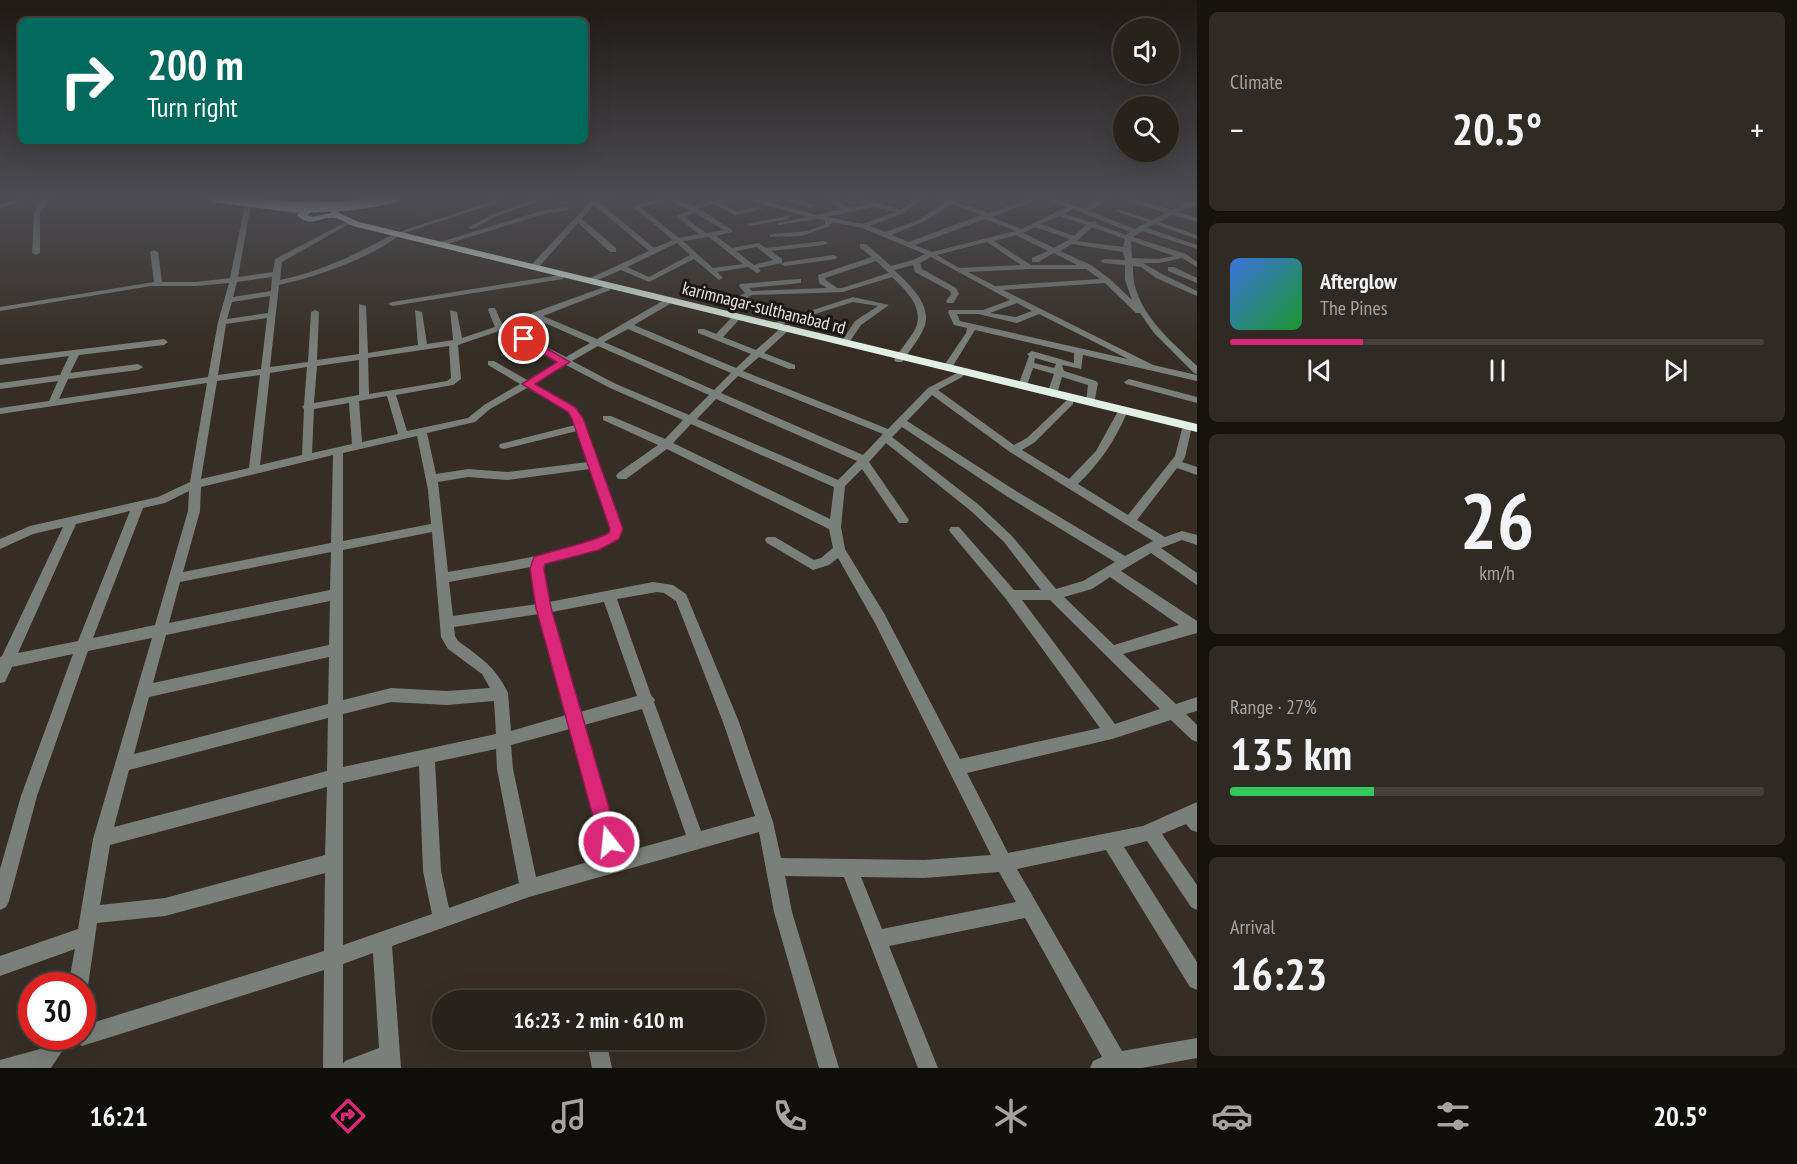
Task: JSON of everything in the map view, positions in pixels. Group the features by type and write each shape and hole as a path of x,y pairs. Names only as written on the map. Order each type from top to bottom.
{"highway":[{"name":"karimnagar-sulthanabad rd","path":"443,247 560,277 781,327 1121,415 1193,431"},
{"path":"457,247 732,316"},
{"path":"781,327 900,357"},
{"path":"953,371 1091,402 1193,431"}],"street":[{"path":"36,247 36,253"},
{"path":"80,972 102,839 194,511 195,484 222,322 234,280 240,247"},
{"path":"254,471 279,259 302,247"},
{"path":"228,300 276,284 310,276 373,247"},
{"path":"535,266 553,247"},
{"path":"609,247 613,250"},
{"path":"648,247 654,252"},
{"path":"593,280 664,247"},
{"path":"685,247 719,278"},
{"path":"727,247 753,268"},
{"path":"732,250 748,247"},
{"path":"761,247 782,262 804,291"},
{"path":"765,250 792,247"},
{"path":"864,247 891,271 918,301 924,316 920,328 900,357"},
{"path":"916,247 1150,367"},
{"path":"717,338 732,316 736,302 750,293 839,290 916,262 931,254 960,247"},
{"path":"998,247 1029,267"},
{"path":"1047,247 1088,267 1145,316"},
{"path":"1035,260 1059,247"},
{"path":"1109,247 1126,250"},
{"path":"1128,247 1128,280 1145,316 1155,331 1193,362 1197,371"},
{"path":"1164,247 1197,265"},
{"path":"154,252 159,283"},
{"path":"620,266 649,280 694,256"},
{"path":"711,271 753,268 833,256"},
{"path":"1104,261 1159,261 1182,256"},
{"path":"845,342 858,323 885,306 859,299 822,281 821,278 877,258"},
{"path":"1129,261 1143,265 1159,276 1197,294"},
{"path":"916,262 918,270 953,290 955,294 950,301"},
{"path":"958,270 1088,267"},
{"path":"1197,271 1175,271 1197,281"},
{"path":"392,304 560,277"},
{"path":"0,309 159,283 196,284 234,280 276,284"},
{"path":"750,293 744,286 798,281"},
{"path":"994,288 1107,281"},
{"path":"0,411 455,343 536,316 607,288"},
{"path":"622,476 666,444 692,420 781,327 859,299"},
{"path":"977,313 1017,300"},
{"path":"0,543 30,530 161,500 195,484 471,420 487,407 667,302"},
{"path":"357,446 363,356 362,306"},
{"path":"492,310 502,328 565,362 613,386 840,485"},
{"path":"1039,310 1017,320 977,313 952,312 957,323 971,327 1197,378"},
{"path":"307,458 307,407 314,363 315,312"},
{"path":"418,312 423,347"},
{"path":"307,407 391,394 454,381 456,376 453,312"},
{"path":"222,322 272,315"},
{"path":"536,316 864,461 903,520"},
{"path":"629,326 889,436 1000,531 1053,595 1197,735"},
{"path":"971,327 970,333 960,344 953,371 931,390 840,485 835,527 839,549 852,575 880,619 1004,863 1030,908 1112,1066 1197,1047"},
{"path":"701,331 792,367"},
{"path":"0,362 164,342"},
{"path":"1023,386 1035,342"},
{"path":"1052,394 1059,372 1057,361 1059,347"},
{"path":"1031,359 1057,361 1078,367 1079,352"},
{"path":"52,404 75,353"},
{"path":"1031,359 1059,372 1093,383 1091,402"},
{"path":"442,578 539,561 594,546 614,536 617,529 592,465 581,427 572,410 491,363"},
{"path":"0,386 138,367"},
{"path":"1129,382 1197,400"},
{"path":"931,390 1014,450 1164,542"},
{"path":"391,394 403,435"},
{"path":"1014,450 1031,440 1070,402"},
{"path":"1070,485 1088,469 1108,443 1121,415"},
{"path":"607,418 666,444 835,527"},
{"path":"902,422 1012,494 1126,563"},
{"path":"504,446 581,427"},
{"path":"421,431 431,479 448,638 453,645 487,670 501,693 505,769 529,888"},
{"path":"1130,520 1180,458 1193,431"},
{"path":"333,1068 333,777 337,649 338,451"},
{"path":"1175,462 1197,471"},
{"path":"431,479 468,473 508,476 592,465"},
{"path":"0,901 29,796 82,645 139,504"},
{"path":"0,677 3,663 72,520"},
{"path":"176,578 437,526"},
{"path":"955,530 1011,595 1112,732"},
{"path":"1011,595 1053,595 1086,585 1151,547 1182,535 1197,540"},
{"path":"771,540 813,565 825,562 839,549"},
{"path":"1151,547 1197,580"},
{"path":"539,561 537,569 544,608 615,863"},
{"path":"1111,571 1195,627"},
{"path":"446,623 662,586 674,591 681,598 734,732 765,822 783,912 829,1068"},
{"path":"3,663 337,594"},
{"path":"609,596 648,700 696,840"},
{"path":"1111,652 1195,627"},
{"path":"145,691 337,649"},
{"path":"123,764 391,695 470,698 501,693"},
{"path":"102,839 333,777 503,740 648,700"},
{"path":"956,768 1112,732 1176,713 1197,704"},
{"path":"427,757 432,871 442,921"},
{"path":"774,867 924,869 1004,863 1111,842 1194,816"},
{"path":"96,1031 333,958 442,921 529,888 765,822"},
{"path":"1150,831 1197,901"},
{"path":"1111,842 1197,980"},
{"path":"90,915 165,907 333,862"},
{"path":"849,868 928,1068"},
{"path":"877,939 1030,908"},
{"path":"0,966 87,935"},
{"path":"352,1068 390,1061 382,940"},
{"path":"7,1068 41,1063 52,1050"},
{"path":"598,1050 602,1068"}],"route":[{"path":"524,339 565,362 528,384 572,410 578,418 592,465 617,529 614,536 607,541 539,561 537,569 544,608 609,842"}]}
